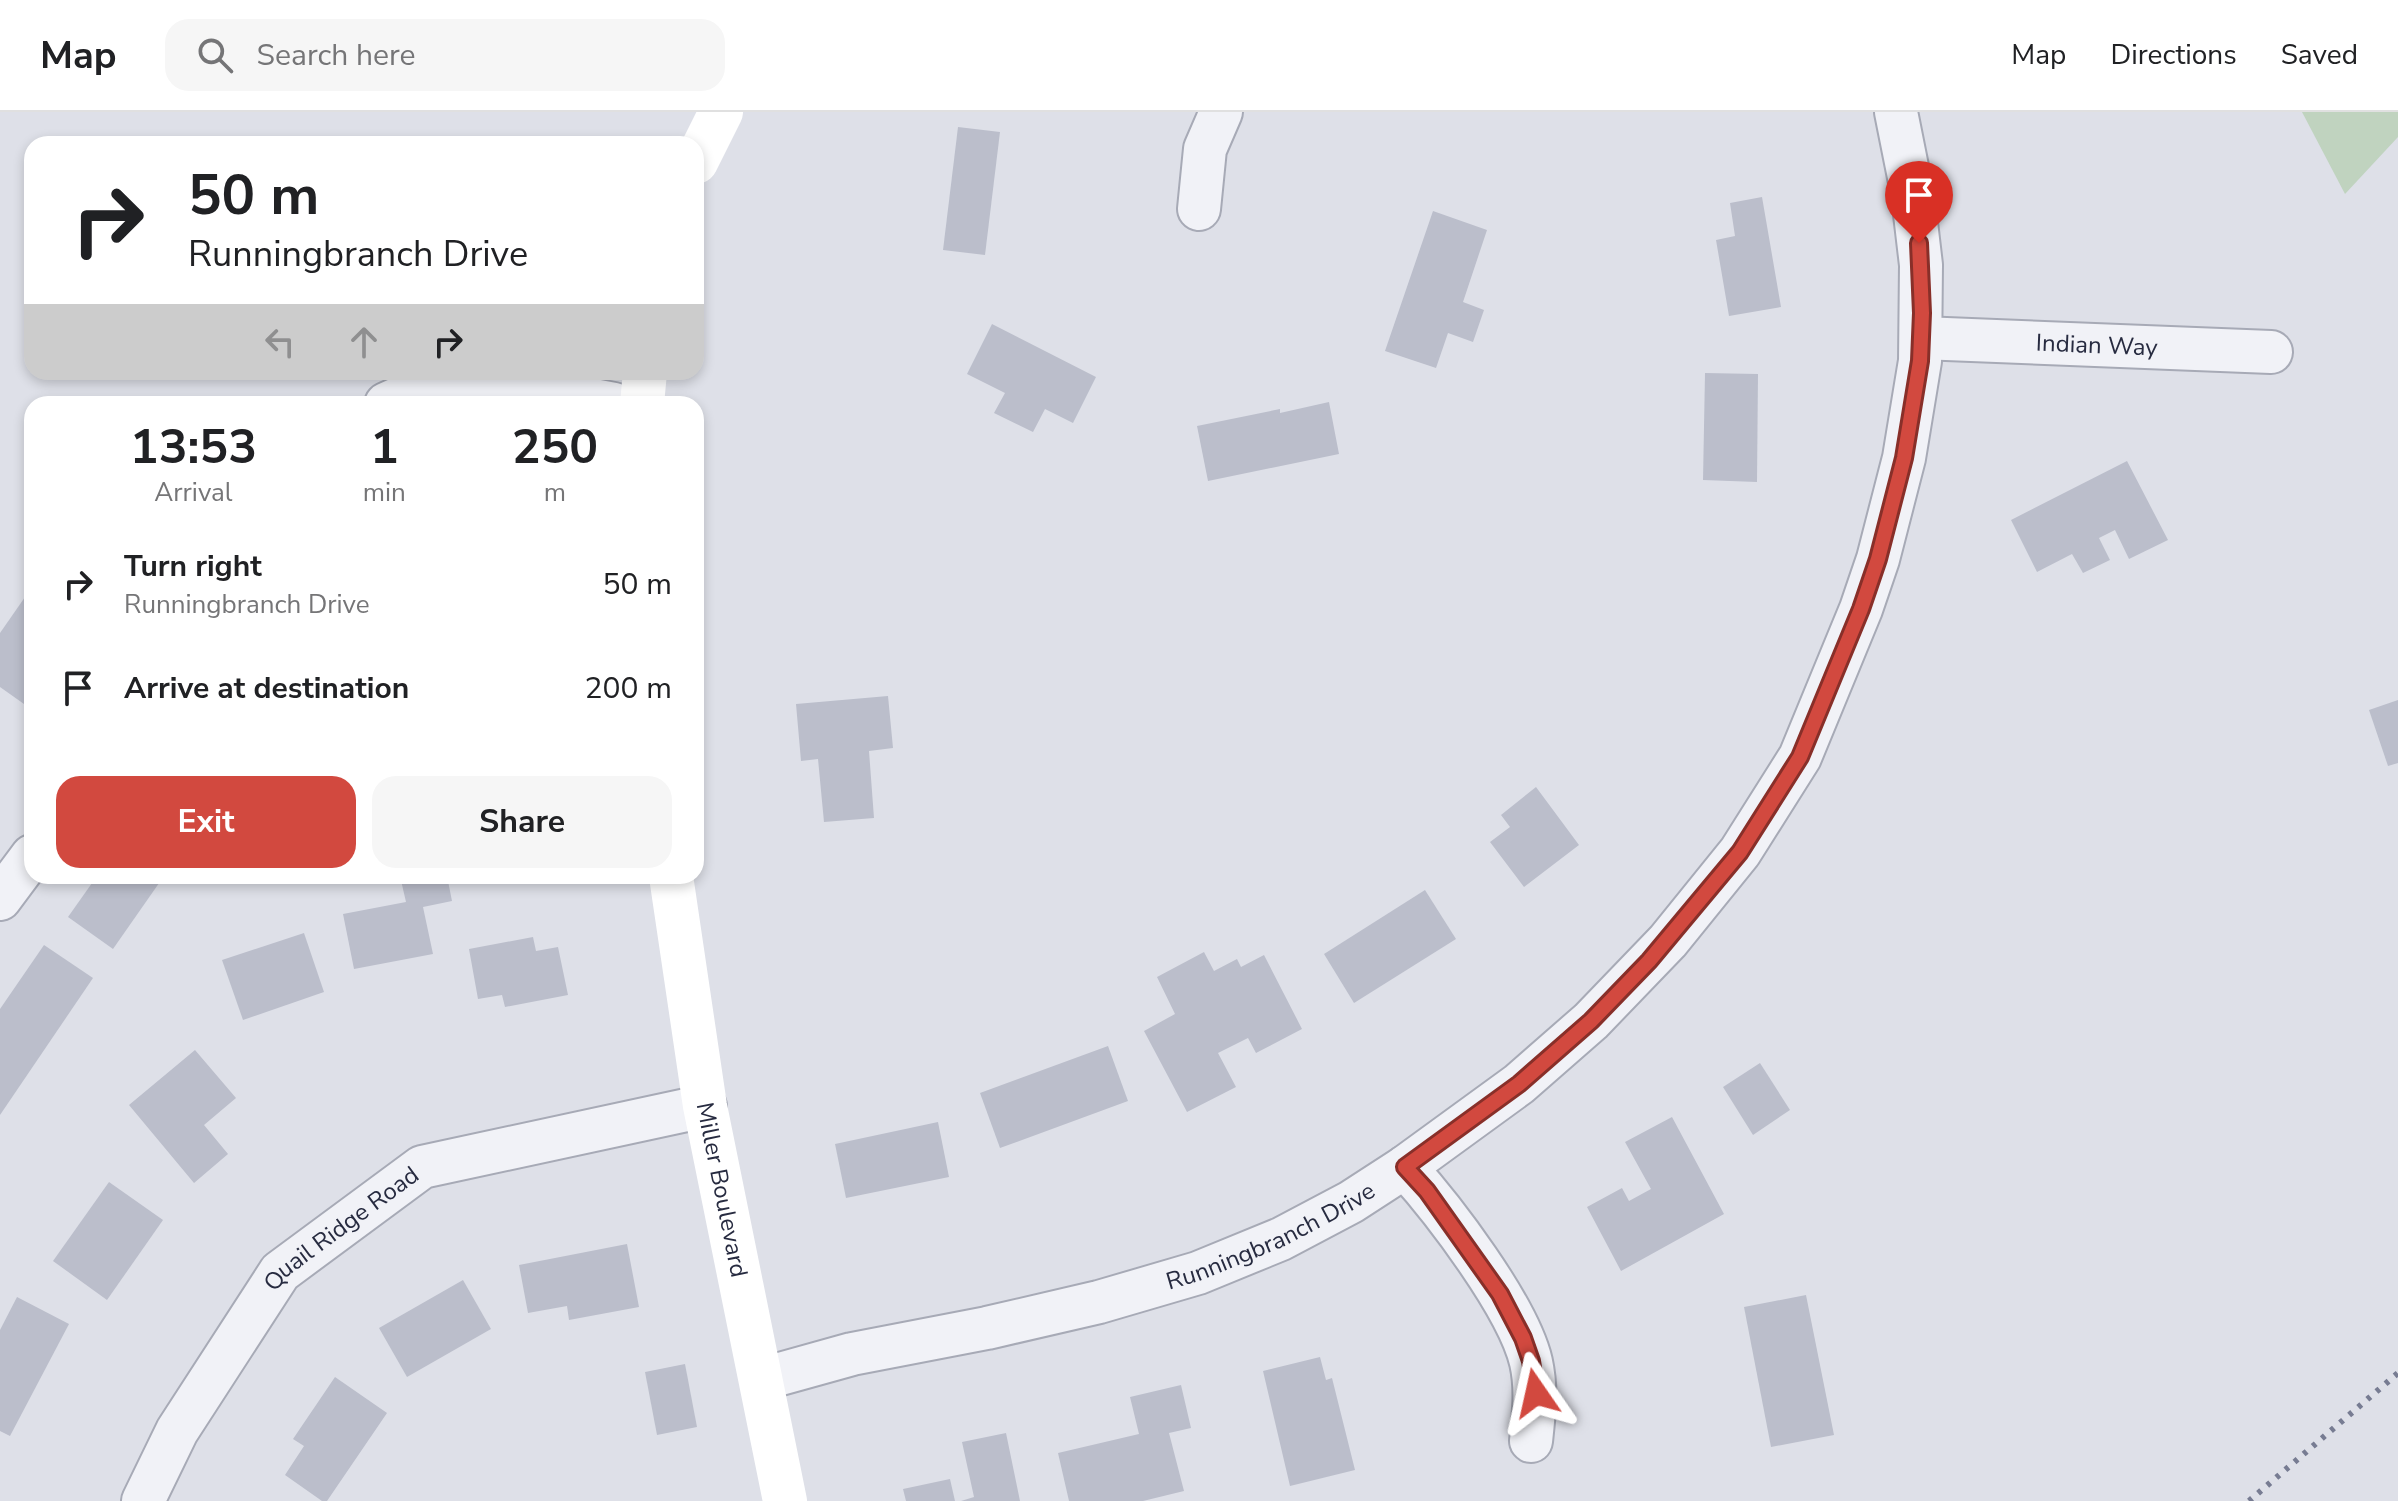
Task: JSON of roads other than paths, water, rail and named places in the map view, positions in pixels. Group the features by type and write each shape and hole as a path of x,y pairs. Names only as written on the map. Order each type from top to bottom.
{"street":[{"path":"704,146 721,112"},
{"path":"1199,209 1205,149 1221,112"},
{"name":"Runningbranch Drive","path":"762,1379 852,1354 1099,1302 1198,1273 1312,1223 1405,1167 1519,1084 1591,1021 1668,941 1740,852 1800,757 1861,609 1878,559 1904,458 1921,338 1921,265 1913,197 1896,112"},
{"name":"Indian Way","path":"1921,338 2271,352"},
{"path":"404,396 428,385 497,382 571,396"},
{"path":"0,899 24,867"},
{"name":"Miller Boulevard","path":"672,884 705,1106 785,1501"},
{"name":"Quail Ridge Road","path":"143,1501 177,1431 280,1272 422,1167 705,1106"},
{"path":"1405,1167 1427,1191 1500,1294 1523,1338 1531,1361 1536,1393 1531,1441"}],"railway":[{"path":"2249,1501 2398,1373"}]}
